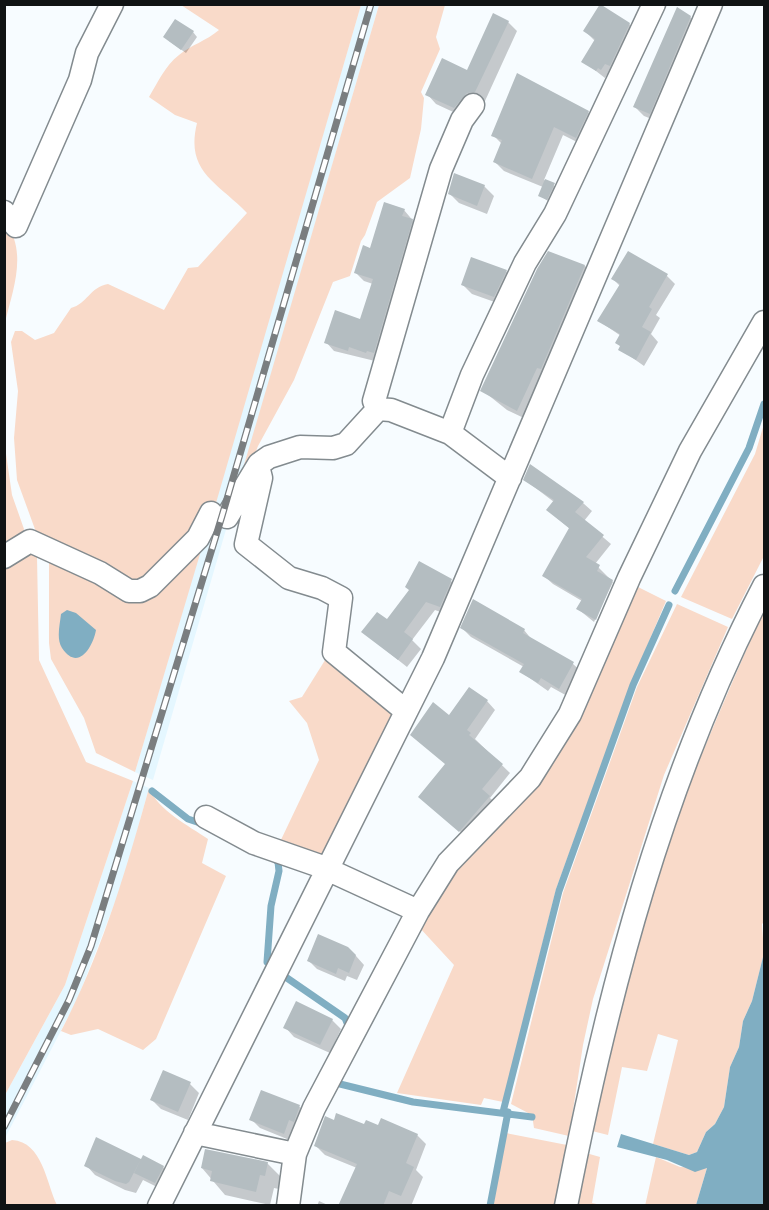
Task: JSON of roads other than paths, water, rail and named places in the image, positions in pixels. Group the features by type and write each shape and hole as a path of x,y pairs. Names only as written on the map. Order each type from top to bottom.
{"street":[{"path":"4,212 16,226 80,80 87,53 112,4"},
{"path":"450,433 471,375 530,254 555,214 654,4"},
{"path":"159,1206 433,658 711,4"},
{"path":"378,409 374,401 441,169 462,120 473,105"},
{"path":"288,1206 295,1154 314,1108 418,911 448,862 530,778 570,714 629,578 690,451 765,322"},
{"path":"378,409 391,410 450,433 510,478"},
{"path":"4,557 30,541 100,573 129,591 140,591 150,586 198,538 258,465 269,457 300,447 333,448 346,444 378,409"},
{"path":"258,465 261,478 246,544 290,578 322,588 341,598 334,652 406,711"},
{"path":"566,1206 622,954 651,860 678,777 742,628 765,586"},
{"path":"206,817 254,843 327,869 418,911"},
{"path":"195,1134 295,1154"}],"water":[{"path":"67,610 76,613 96,630 88,649 84,654 74,658 62,648 59,640 61,614"},
{"path":"764,953 764,1205 696,1205 707,1168 695,1172 667,1160 617,1147 621,1134 689,1155 697,1152 706,1132 715,1124 724,1107 730,1067 739,1047 743,1021 752,1001"}],"waterway":[{"path":"675,591 749,448 764,404"},
{"path":"503,1112 559,891 633,685 669,605"},
{"path":"152,791 188,819 203,824"},
{"path":"267,962 271,906 279,871 278,862 272,857"},
{"path":"287,978 345,1018 349,1028"},
{"path":"340,1084 413,1102 532,1117"},
{"path":"490,1206 508,1112"}],"railway":[{"path":"4,1127 69,1000 91,946 222,516 371,4"}]}
